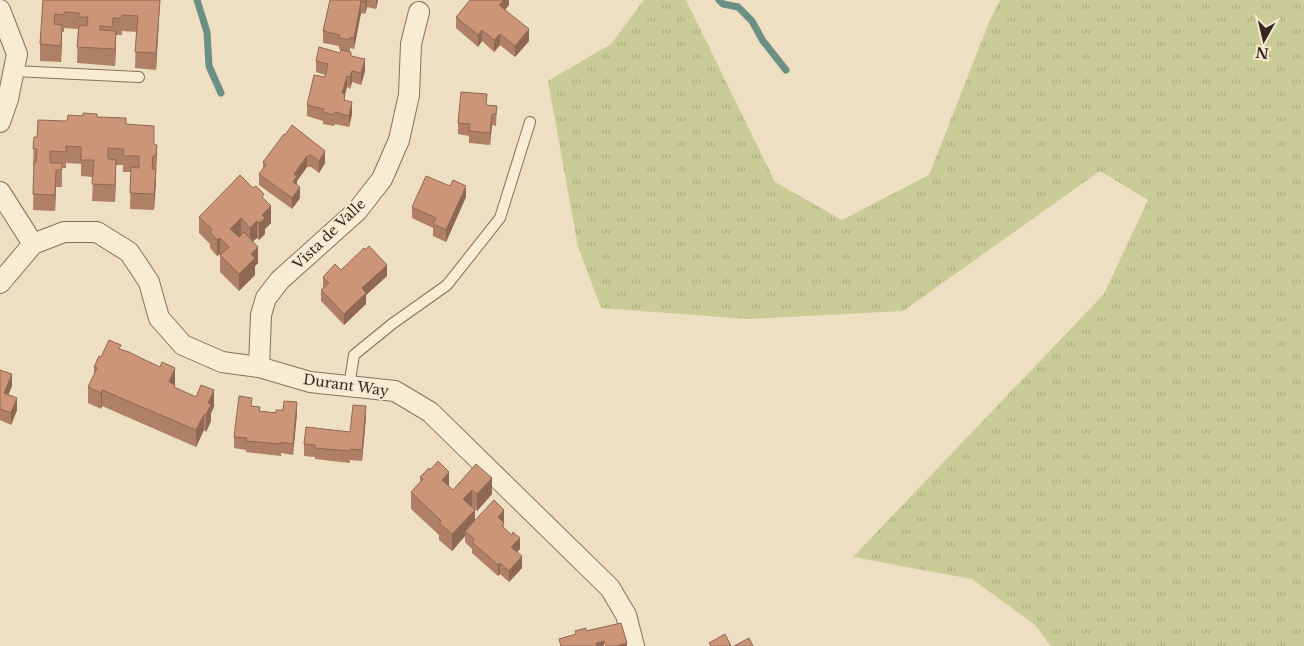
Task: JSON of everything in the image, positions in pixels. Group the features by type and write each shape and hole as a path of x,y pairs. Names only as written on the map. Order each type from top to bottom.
{"street":[{"path":"0,10 17,54 8,99 0,122"},
{"name":"Vista de Valle","path":"259,367 261,315 266,298 280,280 357,211 382,179 399,140 409,95 411,44 419,12"},
{"path":"0,192 33,244"},
{"name":"Durant Way","path":"0,283 33,244 64,232 97,232 129,252 149,282 159,318 183,345 222,362 259,367 310,382 395,391 430,412 610,588 626,615 634,646"}],"lane":[{"path":"14,72 139,77"},
{"path":"348,386 354,355 392,324 447,285 500,218 530,122"}],"green space":[{"path":"644,0 686,0 775,182 842,220 929,175 990,20 1000,0 1304,0 1304,646 1051,646 1034,624 972,579 853,557 1104,294 1148,200 1100,171 903,311 748,319 601,308 578,247 548,81 611,44"}],"building":[{"path":"43,0 160,0 156,53 135,52 138,16 122,15 122,18 113,18 112,27 100,26 100,30 116,31 115,49 77,47 79,25 87,26 88,17 79,17 79,13 64,12 64,15 55,14 54,24 62,25 61,46 40,44"},
{"path":"330,0 366,0 365,2 361,1 354,38 350,37 350,40 339,38 340,35 323,31"},
{"path":"470,0 504,0 499,5 529,29 515,46 500,34 494,40 482,30 478,35 456,17"},
{"path":"319,47 340,53 341,50 351,52 351,56 365,59 361,73 352,71 350,77 347,76 342,93 345,94 344,100 352,102 349,116 335,112 334,115 323,112 324,109 307,105 314,75 325,77 328,64 316,61"},
{"path":"461,92 487,94 486,105 497,106 496,114 492,114 490,133 469,131 470,124 458,123"},
{"path":"83,113 97,114 97,117 126,118 126,124 154,126 154,144 157,145 156,156 153,156 152,169 156,169 154,194 130,193 131,167 139,168 139,156 123,156 124,149 108,148 108,159 116,160 115,185 92,184 94,160 81,160 81,147 66,146 66,152 50,151 50,163 62,163 62,170 56,170 55,195 33,194 34,162 36,162 37,149 33,149 34,137 37,137 38,120 67,121 68,115 83,116"},
{"path":"292,125 325,151 319,161 311,155 307,156 294,174 297,176 293,182 300,187 292,198 259,174 266,165 263,162"},
{"path":"240,175 253,188 256,186 264,194 262,197 271,206 262,215 265,218 259,223 257,221 250,228 241,218 230,229 239,237 244,232 258,247 251,254 255,258 239,274 220,255 229,247 220,238 217,240 210,232 212,229 199,217"},
{"path":"426,176 450,186 453,180 466,186 446,230 433,224 436,218 412,207"},
{"path":"369,246 387,265 362,288 366,293 344,314 321,290 329,283 323,277 335,264 341,270 364,248 365,250"},
{"path":"109,340 121,345 119,349 160,367 162,362 175,368 169,382 175,385 174,387 196,397 201,385 214,390 208,403 211,404 196,430 102,390 101,393 88,387 97,368 94,367"},
{"path":"0,370 12,374 4,393 17,398 11,413 0,409"},
{"path":"239,396 252,398 251,406 260,407 259,411 276,413 276,410 283,410 284,401 297,402 293,444 246,441 247,438 234,437"},
{"path":"353,405 366,406 362,450 350,449 350,451 315,448 315,445 304,444 306,427 350,432"},
{"path":"438,461 449,472 442,480 453,490 476,464 492,478 477,494 472,490 463,499 475,510 452,534 439,523 441,521 411,492 423,479 420,477"},
{"path":"494,500 504,510 498,517 504,523 502,526 512,535 513,532 520,538 511,547 522,556 509,571 500,563 498,565 472,542 474,539 465,531"},
{"path":"621,623 627,643 606,646 604,641 596,643 597,646 561,646 559,639 576,634 575,631 586,628 586,631"},
{"path":"725,634 731,646 711,646 709,643"},
{"path":"749,638 753,646 734,646"}],"waterway":[{"path":"197,0 207,32 209,66 221,93"},
{"path":"719,0 723,4 738,7 752,21 763,41 786,70"}]}
